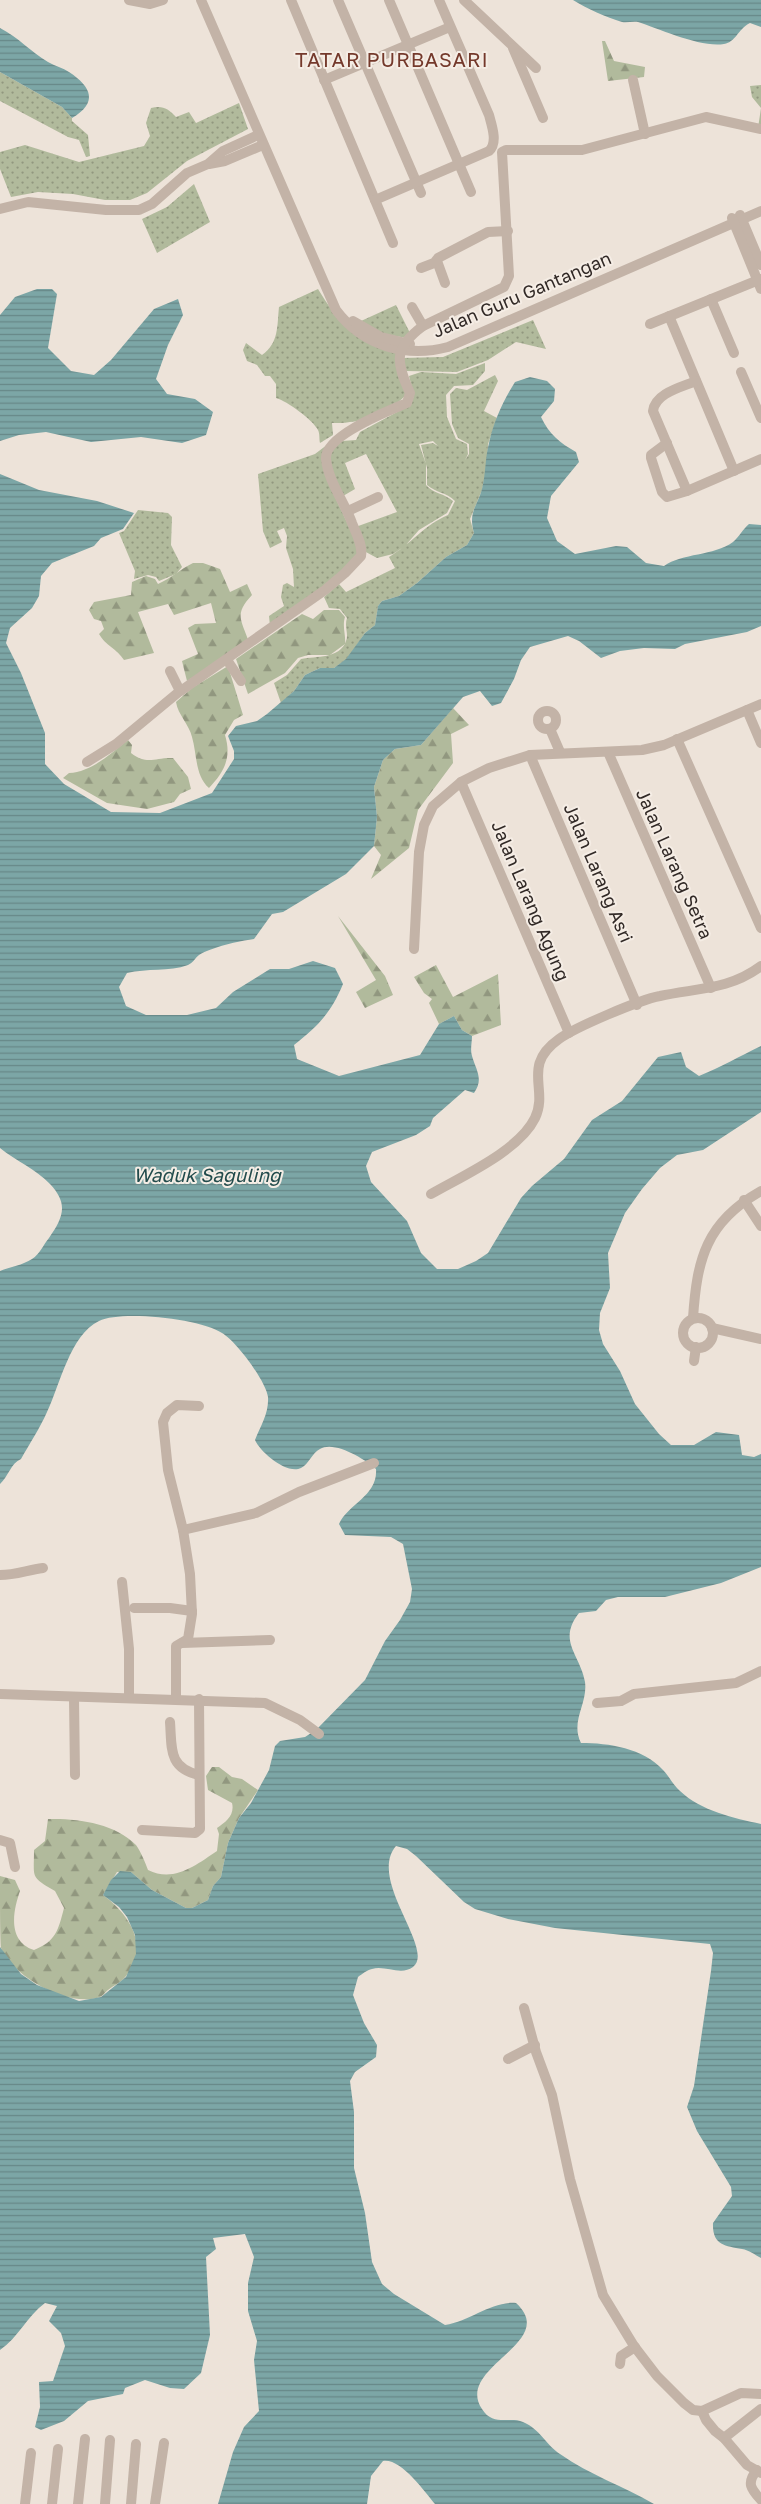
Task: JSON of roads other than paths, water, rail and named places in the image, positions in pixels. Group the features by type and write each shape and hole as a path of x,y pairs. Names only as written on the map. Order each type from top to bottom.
{"street":[{"path":"129,0 152,2 163,0"},
{"name":"Jalan Guru Gantangan","path":"201,0 336,310 349,325 366,338 389,348 403,347 432,351 448,347 737,218 761,204"},
{"name":"Jalan Guru Gantangan","path":"207,0 335,296 347,315 360,326 403,347"},
{"path":"291,0 393,243"},
{"path":"338,0 421,193"},
{"path":"390,0 471,192"},
{"path":"375,200 489,151 493,146 492,126 439,0"},
{"path":"464,0 536,68"},
{"path":"324,80 450,27"},
{"path":"511,45 543,118"},
{"path":"633,80 646,134"},
{"path":"87,762 116,744 180,691 325,590 361,556 358,538 348,511 329,470 326,452 332,443 365,423 407,402 410,393 400,370 403,347 412,334 423,326 504,287 509,276 508,231 502,152 506,150 582,150 706,118 761,129"},
{"path":"0,209 28,202 106,210 139,210 152,204 187,173 208,164 225,161 261,140"},
{"name":"Jalan Guru Gantangan","path":"737,218 761,212"},
{"path":"737,218 761,265"},
{"path":"650,324 711,299 760,283 737,218"},
{"path":"421,268 488,232 508,231"},
{"path":"437,261 445,283"},
{"path":"711,299 734,353"},
{"path":"412,307 423,326"},
{"path":"669,316 734,471"},
{"path":"741,372 761,418"},
{"path":"687,491 653,411 654,405 661,397 696,381"},
{"path":"667,443 651,455 662,492 668,497 687,491 761,459"},
{"path":"348,511 378,497"},
{"path":"227,660 241,681"},
{"path":"170,671 180,691"},
{"path":"414,949 419,852 424,825 433,806 461,782 488,768 530,755 560,752 642,750 677,739 761,704"},
{"path":"747,710 761,743"},
{"path":"550,728 560,752"},
{"path":"677,739 761,928"},
{"name":"Jalan Larang Setra","path":"608,752 710,988"},
{"name":"Jalan Larang Asri","path":"530,755 637,1004"},
{"name":"Jalan Larang Agung","path":"461,782 569,1033"},
{"path":"431,1194 499,1153 522,1136 538,1111 537,1073 540,1061 548,1048 569,1033 658,996 727,984 761,966"},
{"path":"693,1318 698,1268 709,1240 730,1213 744,1200 761,1191"},
{"path":"744,1200 761,1226"},
{"path":"701,1317 710,1323 714,1333 710,1343 701,1348 690,1346 684,1338 684,1327 693,1318 701,1317"},
{"path":"712,1328 760,1342"},
{"path":"694,1361 696,1347"},
{"path":"176,1699 176,1646 189,1637 192,1611 190,1574 183,1530 168,1470 163,1422 166,1413 177,1405 199,1406"},
{"path":"183,1530 256,1514 299,1492 374,1463"},
{"path":"0,1575 16,1575 24,1570 43,1568"},
{"path":"122,1582 129,1650 129,1698"},
{"path":"134,1608 170,1608 192,1611"},
{"path":"178,1644 270,1640"},
{"path":"597,1703 621,1701 634,1694 736,1683 761,1671"},
{"path":"0,1694 74,1698 199,1699 265,1703 300,1720 319,1734"},
{"path":"74,1698 75,1775"},
{"path":"142,1830 195,1833 198,1831 199,1699"},
{"path":"170,1722 170,1745 174,1759 183,1770 199,1775"},
{"path":"0,1840 10,1843 15,1867"},
{"path":"524,2008 552,2095 570,2179 603,2295 657,2376 684,2403 694,2410 702,2411 741,2393 761,2394"},
{"path":"508,2059 535,2045"},
{"path":"620,2364 621,2356 636,2347"},
{"path":"724,2438 761,2409"},
{"path":"702,2411 706,2420 748,2465 759,2472 750,2478 750,2485 761,2500"},
{"path":"78,2504 85,2439"},
{"path":"105,2504 110,2440"},
{"path":"155,2504 164,2443"},
{"path":"131,2504 136,2444"},
{"path":"52,2504 58,2449"},
{"path":"24,2504 30,2453"}],"water":[{"path":"573,0 761,0 761,27 750,23 728,43 704,43 692,41 638,22 616,20 590,10"},
{"path":"0,28 48,62 69,72 83,83 89,95 86,107 72,118 62,107 0,72"},
{"path":"37,289 52,289 57,294 48,348 71,371 94,375 111,360 154,309 178,299 183,315 168,345 156,379 167,394 195,399 213,412 206,435 182,443 141,437 91,442 46,432 19,435 0,441 0,315 15,297"},
{"name":"Waduk Saguling","path":"530,377 547,381 555,389 554,401 541,417 556,437 576,452 579,462 551,496 547,518 557,541 575,554 616,546 627,547 646,563 664,566 680,559 725,547 733,542 749,524 761,525 761,626 747,632 685,644 675,649 644,648 620,651 601,658 579,641 568,636 530,647 521,660 514,679 501,703 492,706 480,691 463,697 421,745 395,749 383,760 374,787 377,817 374,846 346,874 283,912 272,914 254,939 211,949 199,955 190,964 181,967 127,973 119,987 126,1006 146,1015 187,1015 216,1008 233,992 270,969 289,969 313,961 335,968 343,984 334,1003 310,1032 294,1045 297,1059 339,1076 420,1055 439,1024 454,1016 462,1030 472,1036 471,1054 479,1079 477,1088 474,1093 465,1090 433,1118 430,1126 416,1135 372,1152 366,1166 371,1182 407,1221 421,1253 437,1269 458,1269 488,1253 521,1198 564,1159 592,1120 622,1101 658,1057 681,1052 686,1067 699,1076 761,1046 761,1112 703,1150 677,1155 660,1168 625,1213 608,1253 610,1288 600,1313 599,1330 603,1344 620,1371 635,1404 659,1434 671,1445 694,1445 716,1432 739,1435 742,1455 754,1457 761,1454 761,1567 721,1583 665,1597 618,1597 606,1600 596,1611 579,1613 570,1632 570,1640 585,1682 584,1698 577,1727 581,1743 625,1748 646,1756 665,1772 678,1789 698,1804 718,1813 761,1824 761,2258 747,2250 725,2245 717,2240 715,2236 713,2223 732,2196 731,2187 697,2131 687,2107 694,2086 711,1971 713,1953 710,1944 555,1928 508,1919 475,1909 464,1902 416,1856 407,1849 396,1846 389,1860 390,1877 416,1945 418,1958 413,1967 408,1970 398,1971 377,1968 366,1971 358,1977 353,1995 364,2023 377,2045 376,2057 355,2072 350,2081 354,2112 354,2168 365,2213 372,2262 382,2284 394,2294 445,2325 464,2320 498,2305 516,2303 526,2317 525,2331 517,2343 482,2380 477,2394 482,2409 491,2418 518,2420 529,2425 555,2450 571,2461 654,2504 435,2504 412,2476 390,2461 383,2461 371,2476 367,2504 218,2504 233,2452 244,2427 259,2411 254,2360 257,2341 248,2311 248,2283 254,2257 245,2234 213,2238 216,2249 206,2257 210,2335 201,2373 184,2389 170,2388 145,2380 125,2388 123,2394 88,2401 64,2421 41,2430 35,2427 40,2407 39,2382 53,2381 65,2346 61,2333 49,2321 57,2306 45,2303 0,2350 0,1947 21,1974 37,1985 79,2001 101,1997 126,1977 136,1954 135,1935 127,1917 119,1907 103,1895 111,1880 120,1871 131,1872 152,1890 186,1908 192,1908 208,1900 213,1886 221,1877 228,1843 239,1818 251,1803 269,1770 275,1746 280,1741 305,1737 316,1730 365,1680 385,1641 410,1602 412,1589 403,1544 391,1537 345,1535 339,1524 349,1510 368,1493 375,1478 376,1469 365,1460 333,1447 320,1449 304,1466 295,1469 282,1465 268,1456 255,1440 264,1419 268,1403 268,1397 262,1381 250,1362 228,1337 212,1328 197,1324 180,1320 125,1316 99,1321 89,1328 80,1337 73,1349 38,1430 21,1459 0,1484 0,1271 25,1263 35,1257 58,1224 62,1205 56,1191 50,1184 39,1174 0,1148 0,474 39,490 97,501 134,513 123,529 101,538 94,546 52,563 41,576 39,596 32,608 10,628 6,643 21,673 45,733 45,764 64,784 111,812 160,813 212,793 234,759 234,751 228,736 236,726 257,721 267,714 294,691 305,675 320,668 334,668 346,659 365,633 375,625 378,606 382,601 399,596 446,557 467,545 474,533 472,520 482,489 488,449 496,419 515,382"}],"district":[{"name":"TATAR PURBASARI","path":"392,60"}]}
